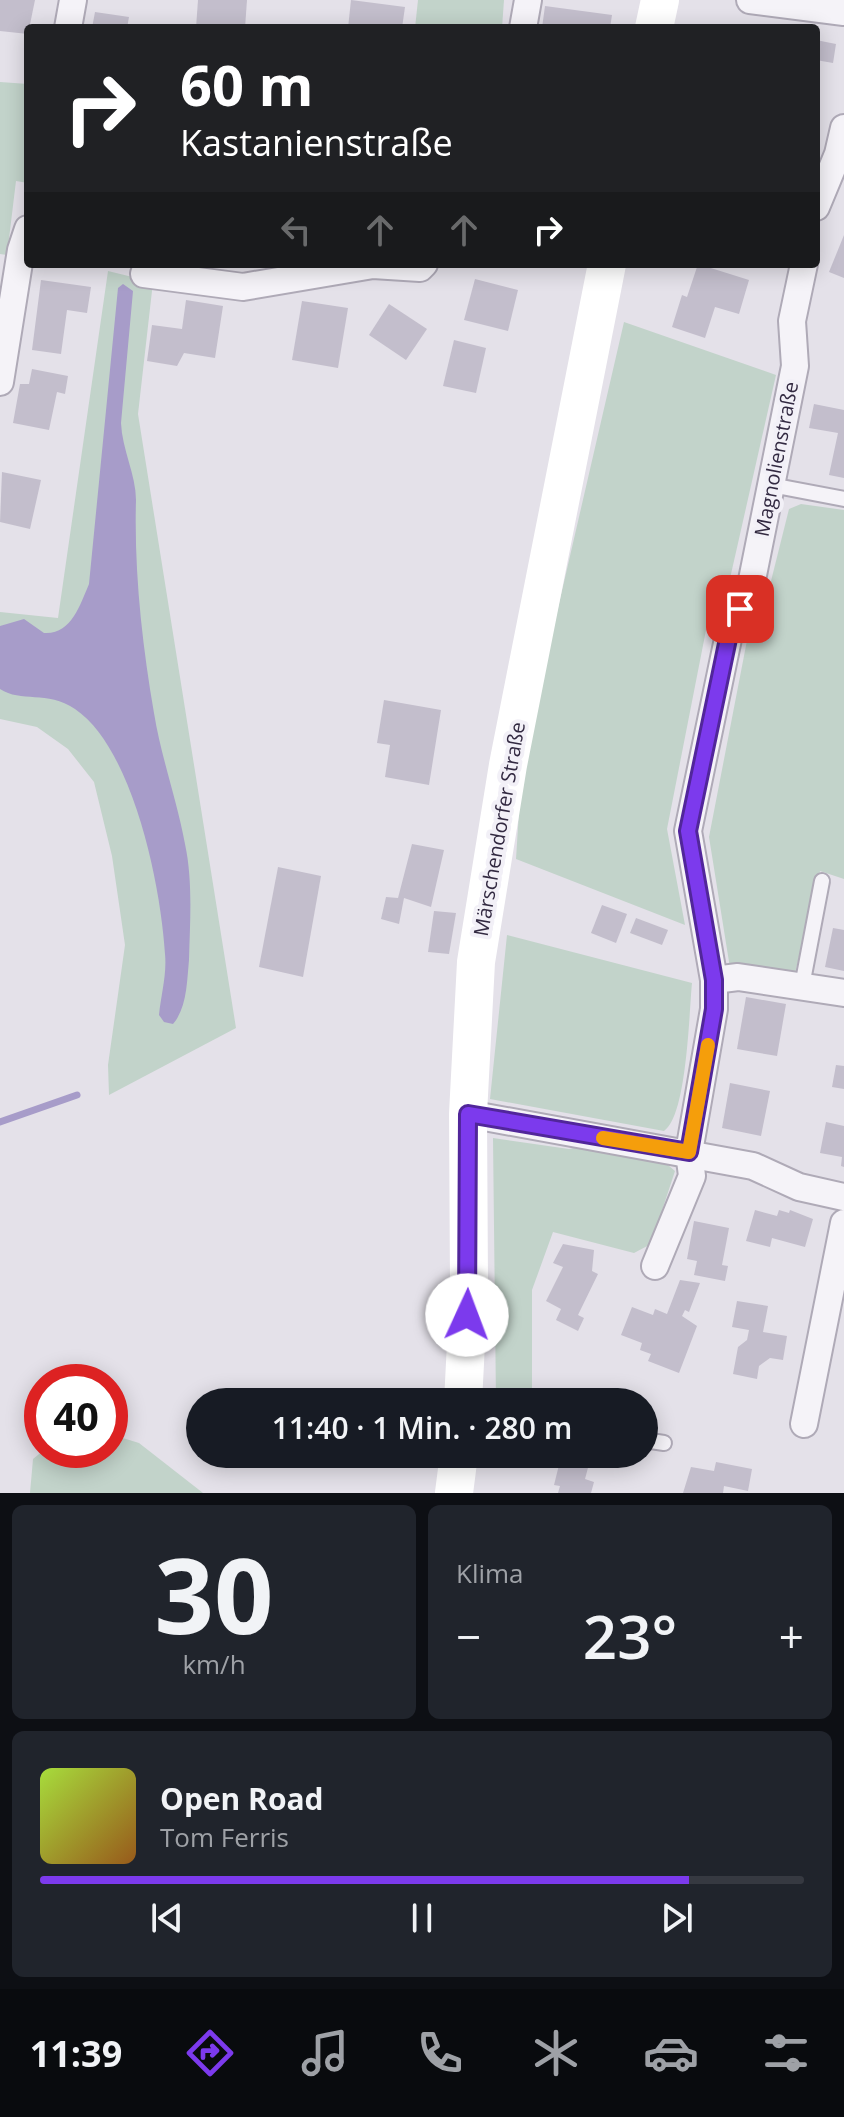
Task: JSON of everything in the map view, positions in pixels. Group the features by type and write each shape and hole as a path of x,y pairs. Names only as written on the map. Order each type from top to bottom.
{"street":[{"path":"69,24 73,0"},
{"path":"524,24 528,0"},
{"path":"655,24 660,0"},
{"path":"750,0 844,12"},
{"path":"820,197 838,154 844,128"},
{"path":"1,367 24,241"},
{"path":"144,274 243,287 355,268"},
{"name":"Märschendorfer Straße","path":"464,1388 469,1285 468,1114 476,962 492,853 606,268"},
{"name":"Magnolienstraße","path":"655,1266 692,1176 689,1152 714,1009 714,980 688,831 729,634 751,585 795,366 792,321 803,268"},
{"path":"714,980 738,977 844,993"},
{"path":"468,1114 753,1166 799,1187 844,1197"},
{"path":"804,1424 844,1223"},
{"path":"454,1493 457,1468"}],"lane":[{"path":"771,485 844,499"},
{"path":"802,986 822,881"},
{"path":"658,1442 664,1443"}],"shaded area":[{"path":"418,0 504,0 502,24 415,24"},
{"path":"0,82 24,84 24,182 16,181 7,255 0,254"},
{"path":"108,271 153,282 138,414 236,1028 109,1095 108,1065 125,945 112,856 94,782 68,749 37,727 0,719 0,612 58,618"},
{"path":"123,284 133,291 121,423 135,491 136,553 143,634 157,729 182,828 189,872 187,985 184,1002 173,1024 164,1022 159,1015 165,954 150,857 128,786 113,754 95,728 65,703 0,689 0,626 24,619 44,633 61,629 73,617 89,584 118,288"},
{"path":"624,322 776,375 729,583 707,625 667,829 685,925 516,859 522,764"},
{"path":"801,504 844,510 844,879 820,871 795,973 730,968 709,837 749,630 767,597 789,509"},
{"path":"507,935 692,983 682,1085 672,1122 664,1131 490,1099"},
{"path":"493,1138 569,1149 578,1147 668,1165 675,1171 651,1244 634,1253 553,1232 532,1290 532,1388 496,1388"},
{"path":"128,1440 139,1443 203,1493 30,1493 32,1468 128,1468"}],"building":[{"path":"0,0 35,0 30,24 24,24 24,34 0,31"},
{"path":"198,0 247,0 245,24 196,24"},
{"path":"351,0 405,7 403,24 348,24"},
{"path":"545,6 612,15 611,24 543,24"},
{"path":"95,12 129,17 128,24 93,24"},
{"path":"820,41 836,44 833,63 820,61"},
{"path":"844,235 844,278 829,272"},
{"path":"697,268 711,268 749,280 739,314 715,307 705,338 672,327 682,295 687,297"},
{"path":"475,279 518,290 508,331 464,320"},
{"path":"41,280 91,287 87,313 67,310 61,354 32,350"},
{"path":"186,300 223,306 215,358 184,353 177,366 147,361 152,325 182,329"},
{"path":"302,301 348,308 338,368 292,360"},
{"path":"389,304 427,329 406,360 369,335"},
{"path":"454,340 486,348 476,393 443,386"},
{"path":"32,369 68,376 65,394 57,392 49,430 13,423 20,384 29,384"},
{"path":"814,404 844,410 844,478 829,475 838,433 809,428"},
{"path":"2,472 41,480 30,529 0,522"},
{"path":"384,700 441,710 429,785 385,777 390,745 377,743"},
{"path":"412,844 444,850 431,907 404,898 399,924 381,919 386,897 398,898"},
{"path":"278,867 321,876 303,977 259,967"},
{"path":"602,905 627,914 616,943 591,933"},
{"path":"434,911 456,913 449,954 428,952"},
{"path":"636,918 668,930 662,945 630,933"},
{"path":"833,928 844,930 844,971 825,967"},
{"path":"746,997 786,1004 777,1056 737,1049"},
{"path":"836,1065 844,1066 844,1089 832,1087"},
{"path":"730,1083 770,1091 761,1136 722,1128"},
{"path":"826,1122 844,1126 844,1167 841,1166 842,1157 820,1153"},
{"path":"755,1210 777,1216 779,1210 789,1213 790,1210 813,1219 805,1247 772,1238 770,1247 746,1241"},
{"path":"694,1221 729,1228 722,1265 728,1266 725,1281 694,1275 697,1261 687,1259"},
{"path":"563,1244 594,1250 592,1271 598,1274 578,1315 584,1318 578,1331 556,1320 561,1309 546,1301 563,1267 553,1263"},
{"path":"680,1280 700,1283 689,1312 685,1310 682,1316 697,1326 679,1373 648,1361 651,1354 640,1350 642,1343 621,1335 632,1307 653,1315 655,1309 667,1314"},
{"path":"737,1301 768,1306 763,1332 787,1336 783,1360 770,1358 759,1366 757,1379 733,1374 738,1347 747,1340 749,1330 732,1327"},
{"path":"716,1462 752,1469 748,1491 724,1486 723,1493 683,1493 691,1467 714,1471"},
{"path":"558,1468 588,1468 585,1479 594,1482 591,1493 558,1493 560,1486 554,1485"}],"waterway":[{"path":"0,1122 77,1095"}],"slow traffic":[{"path":"603,1138 689,1152 708,1045"}],"route":[{"path":"467,1315 468,1114 689,1152 714,1009 714,980 688,831 729,634 740,609"}]}
